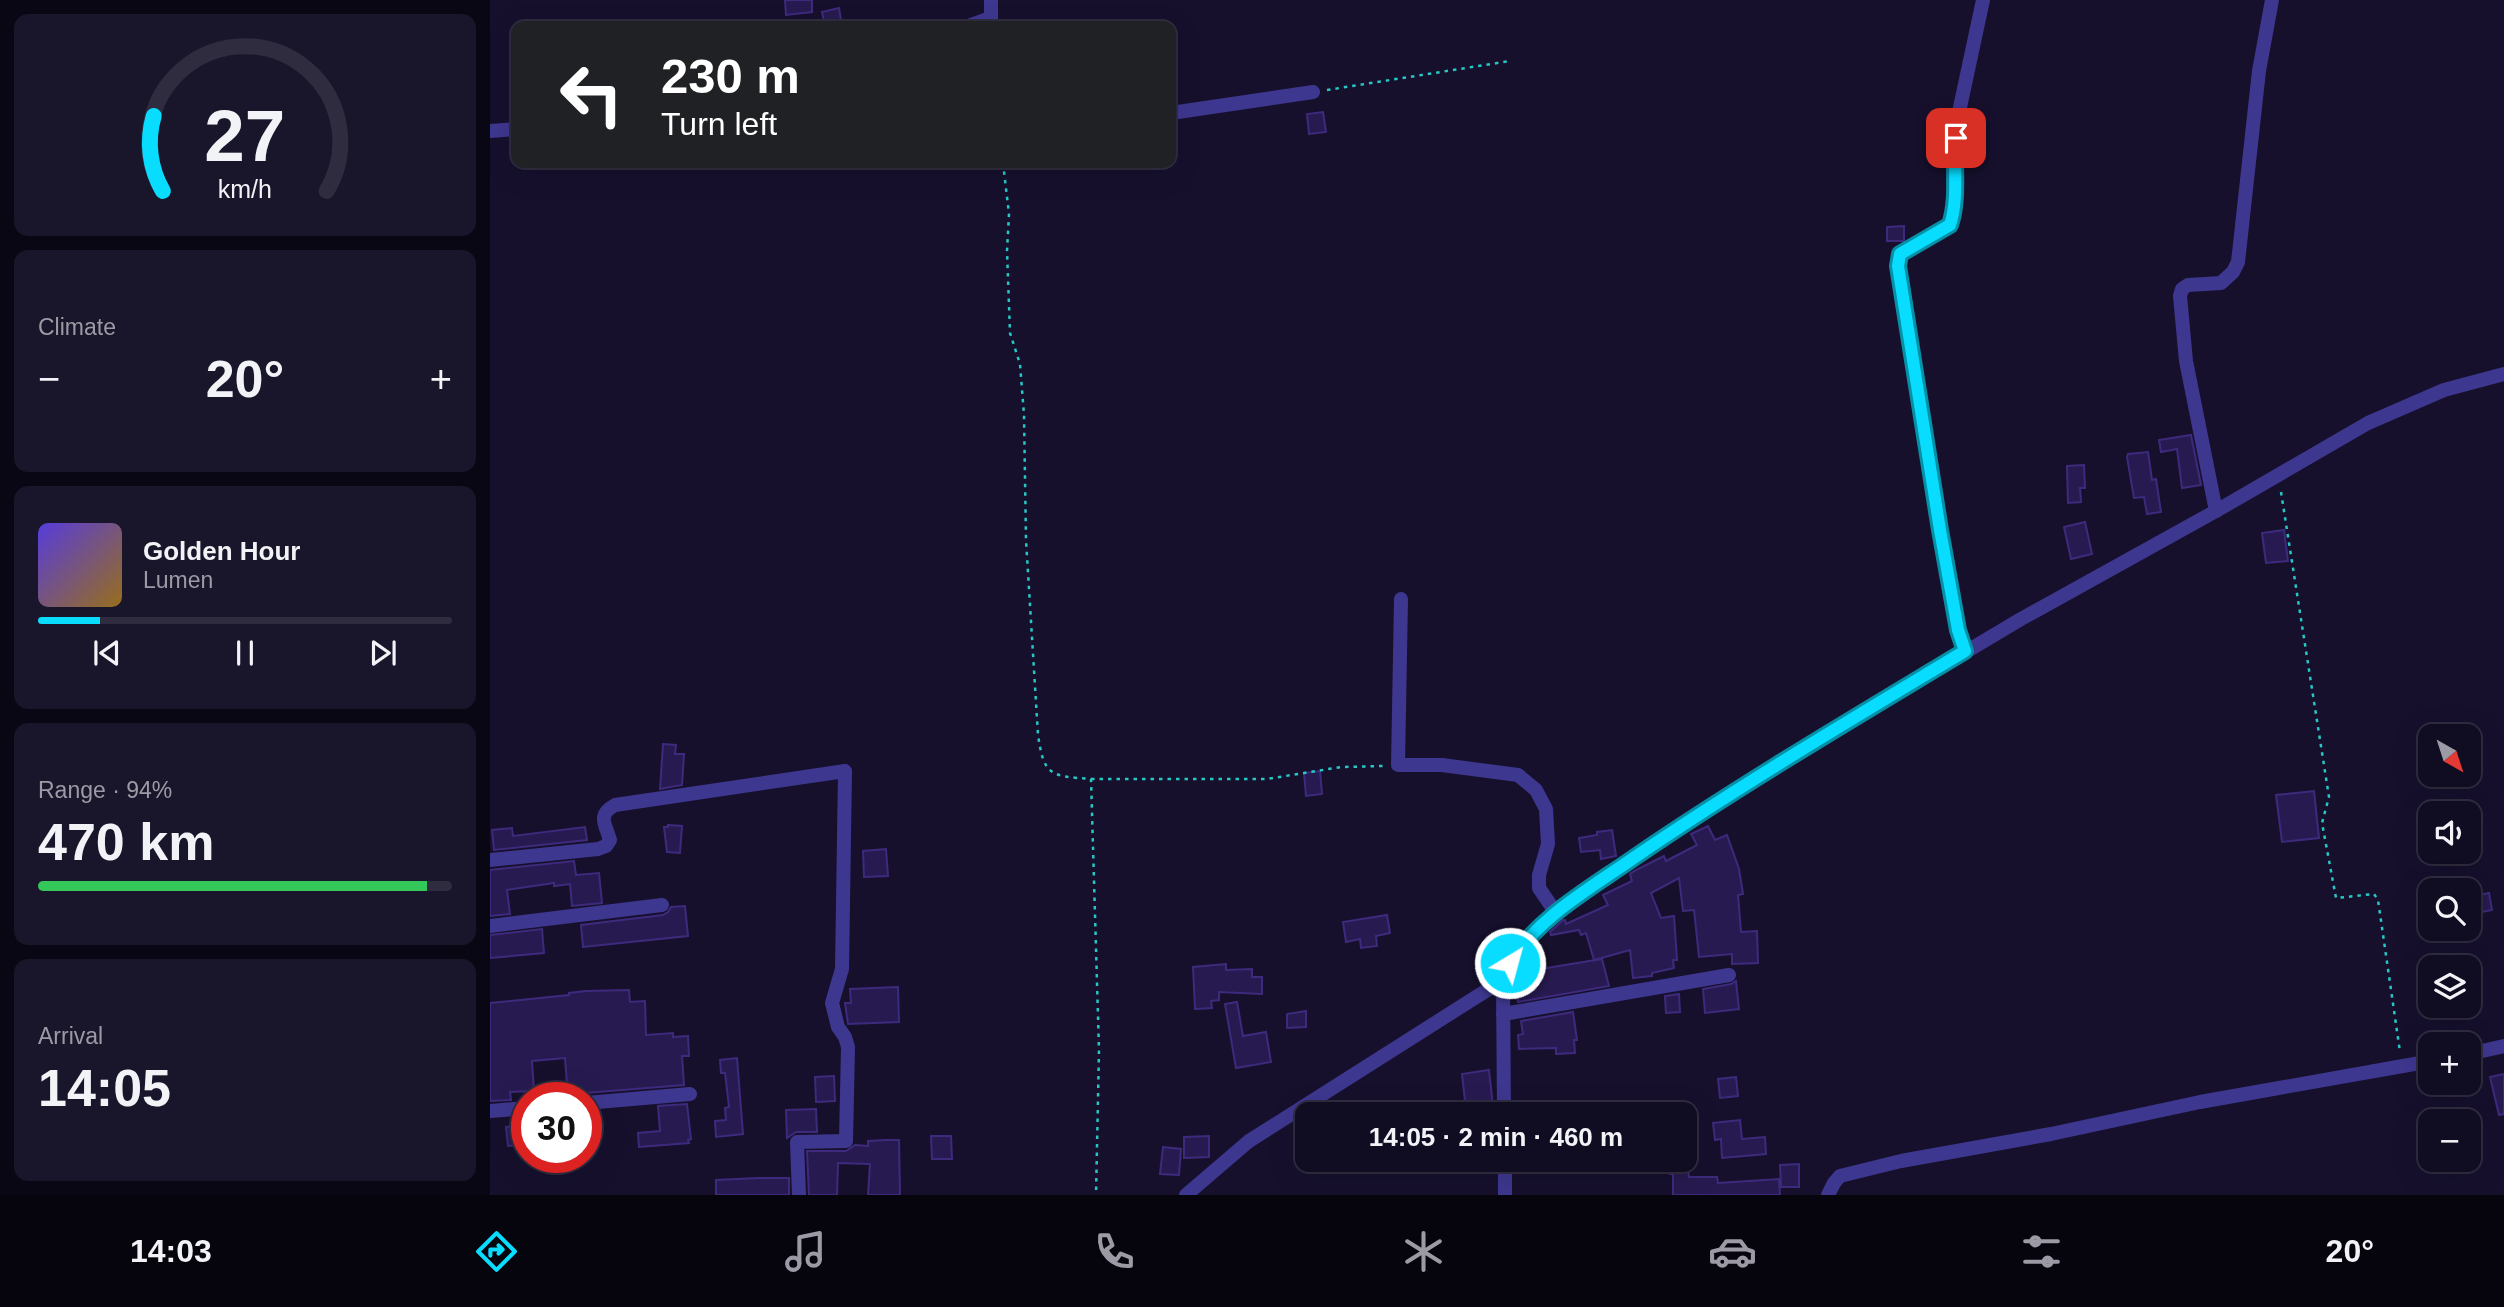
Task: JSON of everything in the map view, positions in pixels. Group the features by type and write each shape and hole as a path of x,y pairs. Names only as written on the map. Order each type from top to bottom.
{"street":[{"path":"990,21 991,0"},
{"path":"1965,651 1958,630 1940,530 1898,266 1900,254 1950,225 1954,212 1953,165 1959,112 1983,0"},
{"path":"2216,511 2186,361 2180,296 2182,289 2188,285 2221,283 2233,272 2238,262 2259,71 2272,0"},
{"path":"1176,112 1313,92"},
{"path":"490,131 511,129"},
{"path":"1504,1102 1503,981 1520,947 1556,913 1705,810 1965,651 2368,423 2444,390 2504,374"},
{"path":"1401,599 1398,765 1442,765 1518,775 1536,790 1546,809 1548,844 1539,875 1539,888 1556,913"},
{"path":"490,860 606,846 610,840 603,816 606,810 615,805 845,771 842,969 832,1003 838,1027 848,1047 846,1141 797,1142 799,1195"},
{"path":"490,926 663,905"},
{"path":"1503,1014 1729,975"},
{"path":"1186,1195 1249,1141 1503,981"},
{"path":"2481,1051 2504,1046"},
{"path":"1828,1195 1840,1176 1901,1161 2051,1134 2200,1102 2418,1063"},
{"path":"602,1102 690,1094"},
{"path":"490,1111 511,1109"},
{"path":"1505,1172 1505,1195"}],"path":[{"path":"1313,92 1510,61"},
{"path":"1004,168 1009,214 1007,251 1010,333 1020,364 1024,415 1026,540 1042,762 1051,771 1069,777 1091,779 1267,779 1341,767 1398,765"},
{"path":"2278,474 2329,797 2322,823 2336,898 2374,894 2378,900 2402,1066"},
{"path":"1091,779 1098,1050 1096,1195"}],"building":[{"path":"785,0 812,0 812,12 786,15"},
{"path":"839,8 841,21 824,21 822,12"},
{"path":"1323,112 1326,132 1309,134 1307,114"},
{"path":"1904,226 1904,241 1887,241 1887,227"},
{"path":"2191,435 2201,485 2182,488 2177,449 2161,452 2159,440"},
{"path":"2148,452 2152,480 2156,479 2161,512 2147,514 2144,497 2134,498 2127,457 2128,454"},
{"path":"2084,465 2085,488 2080,488 2081,502 2068,503 2067,466"},
{"path":"2085,522 2092,554 2071,559 2064,527"},
{"path":"2284,530 2288,561 2266,563 2262,533"},
{"path":"663,744 676,745 675,754 684,754 682,785 660,789"},
{"path":"1320,771 1322,794 1306,796 1304,773"},
{"path":"2314,791 2319,838 2282,842 2276,795"},
{"path":"682,826 680,853 667,852 664,827"},
{"path":"1708,826 1715,840 1727,835 1739,869 1743,894 1738,895 1741,932 1757,931 1758,963 1732,964 1732,954 1699,957 1694,910 1683,911 1679,878 1651,893 1661,918 1674,916 1677,960 1673,960 1674,968 1652,973 1652,976 1633,978 1630,950 1594,960 1586,933 1581,935 1579,930 1551,935 1550,932 1563,920 1566,924 1608,905 1603,895 1632,881 1630,874 1634,871 1664,856 1666,861 1697,845 1691,834"},
{"path":"585,827 587,840 494,850 492,830 512,828 513,836"},
{"path":"1612,830 1616,856 1601,859 1600,850 1581,852 1579,838"},
{"path":"886,849 888,876 864,877 863,851"},
{"path":"574,861 576,875 599,873 602,903 572,906 570,884 554,886 554,883 507,890 510,914 490,916 490,870"},
{"path":"2489,893 2492,910 2481,912 2481,895"},
{"path":"685,906 688,936 583,947 581,925 663,915 671,907"},
{"path":"1387,915 1390,933 1376,936 1377,946 1361,948 1360,939 1346,942 1343,922"},
{"path":"542,929 544,953 490,958 490,935"},
{"path":"1602,959 1609,986 1518,1002 1515,977 1517,973"},
{"path":"1226,964 1226,970 1252,969 1252,977 1262,977 1262,994 1219,992 1219,1000 1211,1001 1212,1008 1195,1009 1193,967"},
{"path":"1736,981 1739,1009 1705,1013 1703,989"},
{"path":"898,987 899,1022 848,1024 845,1003 851,1003 850,989"},
{"path":"629,990 630,1002 645,1001 646,1035 673,1033 673,1037 688,1036 689,1056 682,1056 684,1085 602,1092 602,1082 567,1082 565,1058 532,1061 533,1082 511,1082 511,1100 490,1101 490,1003 586,991"},
{"path":"1679,994 1680,1012 1666,1013 1665,996"},
{"path":"1237,1002 1243,1036 1266,1032 1271,1062 1236,1068 1225,1004"},
{"path":"1306,1011 1306,1027 1287,1028 1287,1014"},
{"path":"1573,1012 1577,1040 1574,1040 1575,1053 1556,1054 1556,1048 1519,1049 1518,1035 1523,1034 1521,1021"},
{"path":"737,1058 743,1134 716,1137 715,1121 726,1120 725,1108 729,1107 725,1073 721,1073 720,1060"},
{"path":"1489,1070 1493,1102 1462,1102 1465,1101 1462,1074"},
{"path":"2504,1074 2504,1114 2499,1115 2490,1077"},
{"path":"834,1076 835,1101 816,1102 815,1077"},
{"path":"1736,1077 1738,1096 1720,1098 1718,1079"},
{"path":"687,1104 691,1139 688,1140 689,1143 639,1147 638,1133 660,1131 658,1106"},
{"path":"816,1109 817,1132 796,1132 787,1138 786,1110"},
{"path":"1740,1120 1742,1139 1765,1137 1766,1154 1722,1158 1721,1139 1715,1140 1713,1123"},
{"path":"506,1127 511,1127 511,1146 508,1146"},
{"path":"931,1136 951,1136 952,1159 932,1159"},
{"path":"1209,1136 1209,1157 1184,1158 1184,1137"},
{"path":"899,1140 900,1195 868,1195 870,1164 838,1163 837,1195 809,1195 807,1151 846,1151 855,1145 868,1146 868,1141"},
{"path":"1163,1147 1181,1149 1179,1175 1160,1174"},
{"path":"1799,1164 1799,1187 1781,1187 1780,1165"},
{"path":"1688,1172 1689,1177 1717,1177 1718,1183 1779,1179 1780,1195 1673,1195 1673,1174 1670,1174"},
{"path":"789,1178 789,1195 716,1195 716,1180"}],"route":[{"path":"1510,963 1536,930 1611,874 1705,810 1965,651 1958,630 1940,530 1898,266 1900,254 1950,225 1954,212 1953,165 1956,138"}]}
